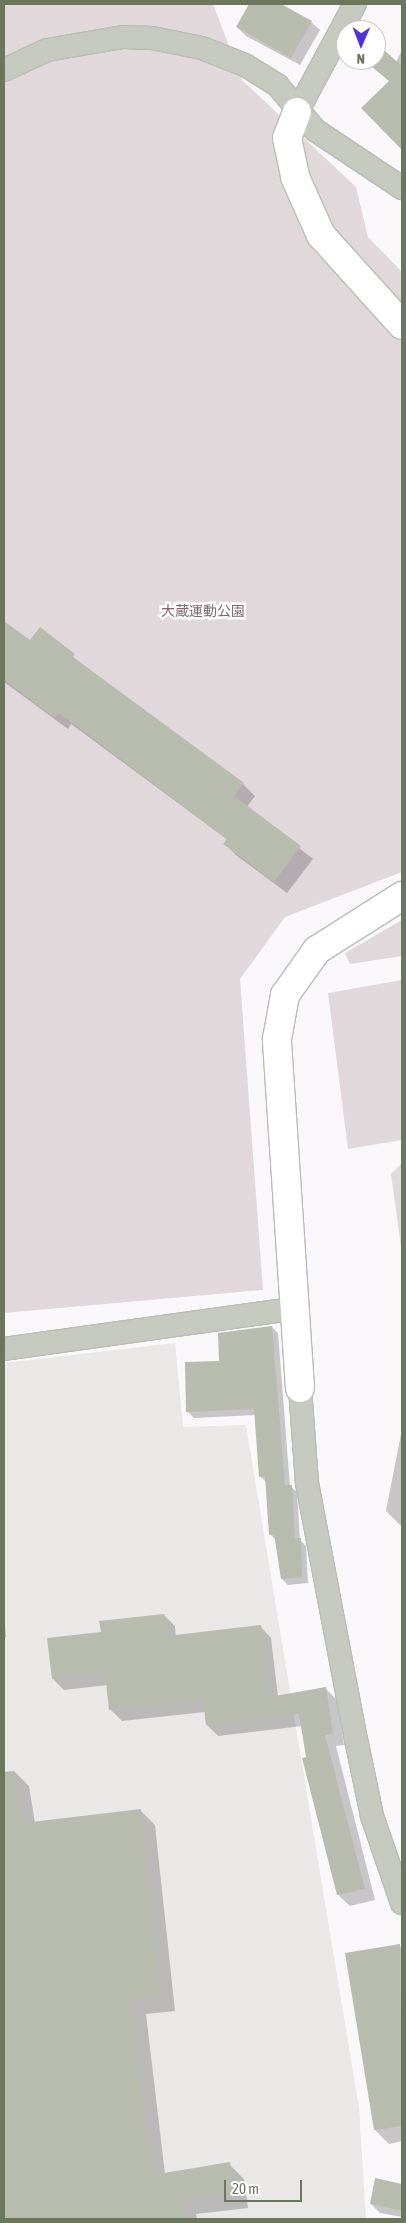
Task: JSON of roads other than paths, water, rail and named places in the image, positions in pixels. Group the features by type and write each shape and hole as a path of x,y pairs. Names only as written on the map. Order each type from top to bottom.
{"street":[{"path":"355,4 297,112 286,138 295,177 321,235 402,326"},
{"path":"4,70 47,50 79,43 123,37 152,38 202,48 245,64 278,86 297,112 315,130 402,188"},
{"path":"402,896 317,950 284,995 278,1039 294,1309 308,1491 372,1816 402,1903"},
{"path":"4,1349 294,1309"}],"park label":[{"name":"大蔵運動公園","path":"203,611"}]}
